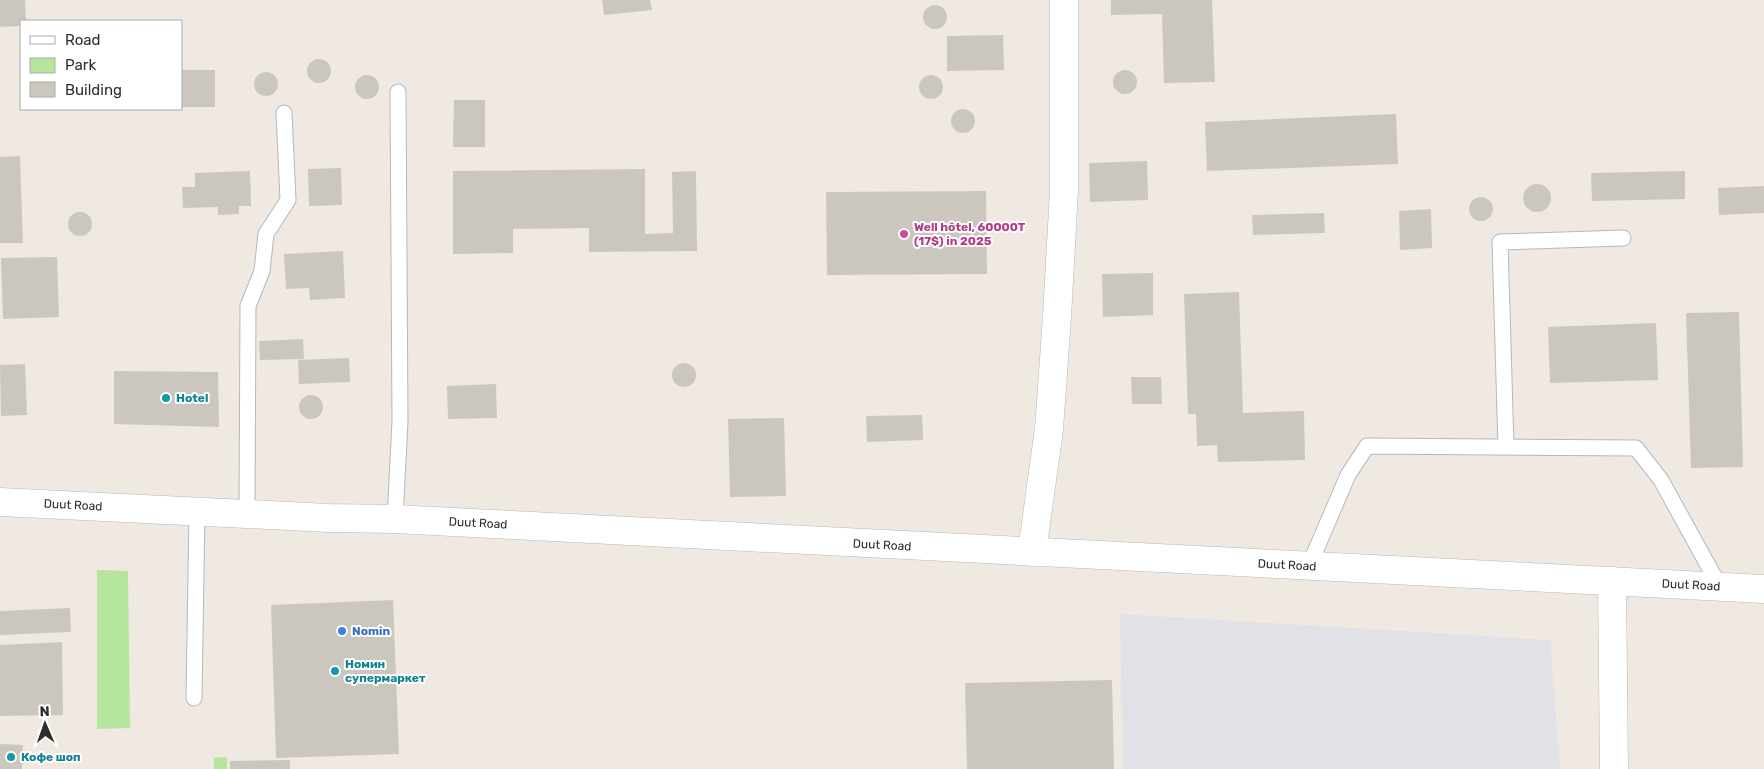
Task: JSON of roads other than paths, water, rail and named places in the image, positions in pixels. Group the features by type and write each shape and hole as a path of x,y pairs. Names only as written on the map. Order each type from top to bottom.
{"main road":[{"path":"1032,552 1049,429 1057,317 1064,190 1064,0"},
{"name":"Duut Road","path":"0,502 395,519 1764,589"},
{"path":"1612,581 1614,769"}],"lane":[{"path":"395,519 400,421 398,92"},
{"path":"247,514 248,306 262,271 266,234 288,200 284,113"},
{"path":"1506,447 1500,242 1623,238"},
{"path":"1309,566 1348,475 1367,446 1636,448 1661,480 1720,586"},
{"path":"194,698 197,511"}],"place":[{"name":"Well hôtel, 60000T (17$) in 2025","path":"904,234"},
{"name":"Hotel","path":"166,398"},
{"name":"Nomin","path":"342,631"},
{"name":"Номин супермаркет","path":"335,671"},
{"name":"Кофе шоп","path":"11,757"}]}
